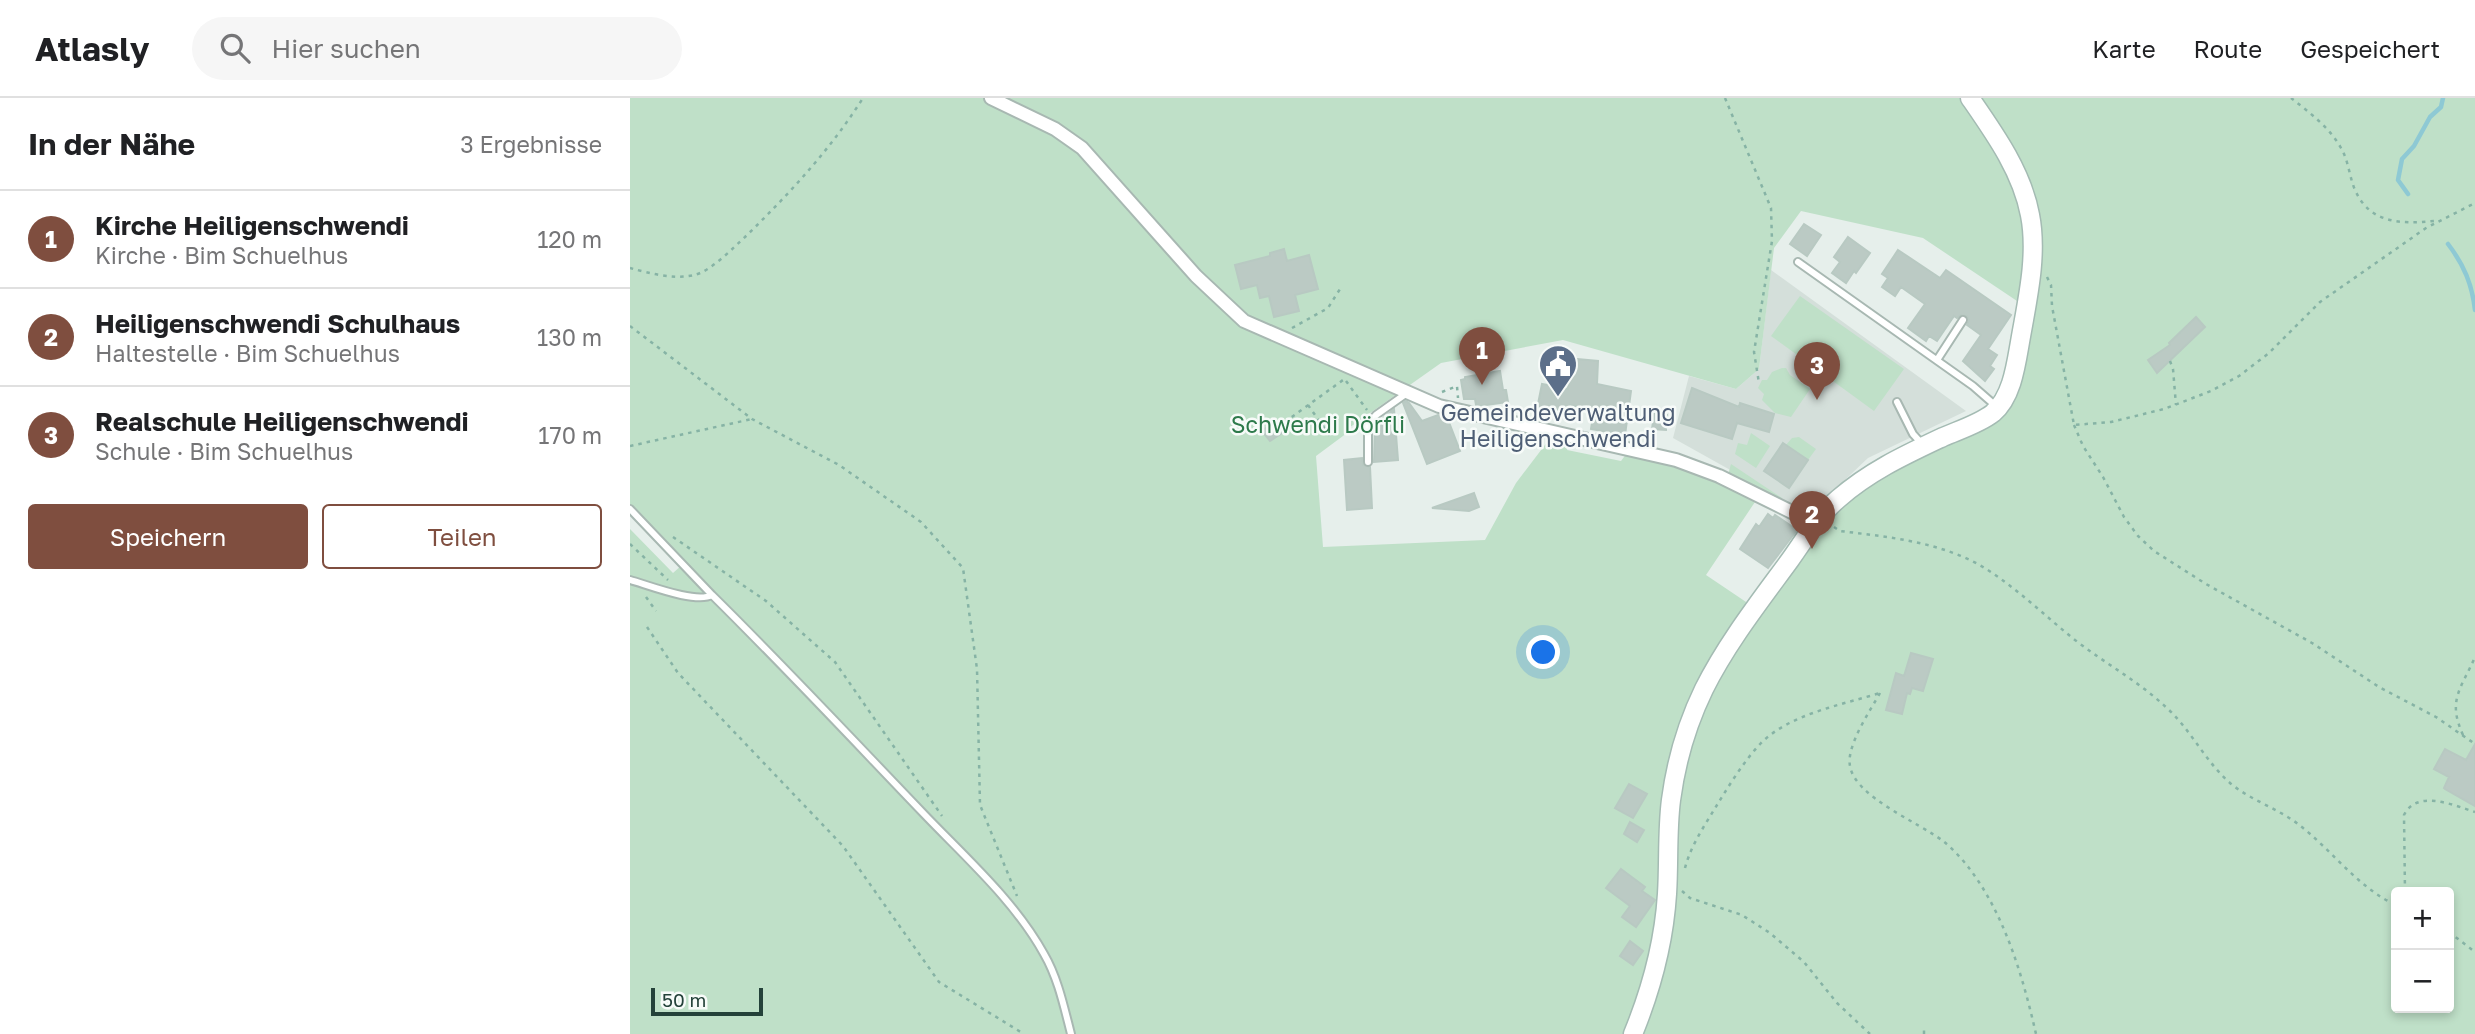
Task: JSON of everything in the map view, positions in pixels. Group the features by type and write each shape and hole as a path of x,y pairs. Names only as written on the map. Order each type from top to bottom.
{"street":[{"path":"990,98 1055,129 1075,142 1097,163 1178,258 1228,309 1244,321 1407,393 1459,412 1676,460 1720,476 1818,521"},
{"path":"1633,1034 1647,996 1662,934 1667,896 1671,799 1688,725 1706,686 1722,659 1834,501 1877,469 1987,417 2005,398 2017,361 2031,266 2033,251 2030,215 2020,181 1993,132 1970,98"}],"lane":[{"path":"1798,262 1937,360 1998,408"},
{"path":"1937,360 1963,320"},
{"path":"1368,462 1368,424 1407,393"},
{"path":"1897,402 1913,434 1924,446"},
{"path":"630,509 994,887 1045,955 1056,981 1071,1034"},
{"path":"630,580 683,595 706,598 712,595"}],"path":[{"path":"630,268 682,276 696,275 716,262 809,172 863,98"},
{"path":"1725,98 1771,208 1772,241 1754,352 1759,383"},
{"path":"2291,98 2311,114 2340,145 2354,188 2364,206 2387,221 2437,221"},
{"path":"2074,425 2128,418 2176,405 2211,391 2249,370 2320,302 2437,221 2475,203"},
{"path":"2031,266 2045,273 2051,285 2052,306 2074,425 2083,446 2138,536 2154,551 2312,643 2378,687 2436,717 2475,744"},
{"path":"1278,335 1328,308 1340,289"},
{"path":"630,326 752,419 839,465 921,522 963,568 977,669 980,805 1020,904"},
{"path":"2170,361 2176,405"},
{"path":"1278,427 1345,379 1367,410"},
{"path":"1308,405 1332,439"},
{"path":"630,446 752,419"},
{"path":"1818,521 1840,531 1918,542 1953,553 1989,571 2077,641 2137,682 2176,718 2219,772 2237,788 2298,824 2368,887 2391,902"},
{"path":"664,531 766,601 835,662 942,816"},
{"path":"630,544 683,595"},
{"path":"639,595 648,598 656,611"},
{"path":"647,627 678,673 844,846 939,982 1024,1034"},
{"path":"2464,736 2456,719 2455,707 2475,657"},
{"path":"1683,878 1690,854 1701,833 1746,761 1762,742 1796,721 1880,693 1852,746 1849,764 1854,779 1875,798 1943,841 1968,867 1987,897 2013,951 2024,981 2036,1034"},
{"path":"2404,887 2404,815 2408,807 2416,801 2426,800 2475,811"},
{"path":"1677,886 1690,898 1742,915 1770,933 1804,962 1837,1003 1870,1034"},
{"path":"2454,936 2475,952"}],"shaded area":[{"path":"1771,270 1966,411 1868,458 1809,514 1673,438 1689,376 1736,389 1759,369"}],"green space":[{"name":"Schwendi Dörfli","path":"630,98 2475,98 2475,1034 630,1034 630,529 673,573 682,565 630,509","holes":["1801,211 1923,238 2026,307 1994,412 1834,501 1755,608 1706,575 1759,496 1630,449 1621,461 1567,450 1569,435 1554,433 1516,483 1485,540 1323,547 1316,456 1347,433 1346,430 1441,363 1563,340 1736,389 1759,369 1774,248"]},
{"path":"1800,296 1904,369 1874,411 1771,336"},
{"path":"1786,368 1790,375 1810,389 1791,417 1775,413 1762,400 1764,394 1758,388 1762,380 1767,380 1772,372"},
{"path":"1751,433 1770,446 1756,468 1735,454 1738,443 1747,445"},
{"path":"1799,437 1816,449 1808,460 1786,445 1792,438"},
{"path":"1731,464 1782,498 1780,500 1728,475"}],"building":[{"path":"1804,224 1821,235 1807,256 1790,244"},
{"path":"1848,237 1870,253 1846,283 1832,273 1840,262 1834,257"},
{"path":"1284,249 1287,261 1309,255 1318,289 1295,295 1299,311 1274,317 1269,296 1260,298 1257,285 1241,289 1235,265 1270,256 1270,253"},
{"path":"1898,250 1940,278 1946,270 2011,315 1988,349 1997,355 1990,366 1994,369 1985,381 1963,361 1981,335 1967,325 1967,316 1954,316 1937,341 1929,336 1926,341 1908,328 1925,304 1901,287 1895,296 1882,287 1888,278 1882,274"},
{"path":"2196,317 2205,327 2157,373 2148,360 2170,345"},
{"path":"1577,359 1598,361 1597,384 1631,391 1625,435 1591,429 1594,410 1570,405 1567,415 1537,409 1542,384 1568,389 1570,369 1576,369"},
{"path":"1500,371 1508,402 1479,406 1476,405 1475,399 1464,399 1461,380"},
{"path":"1692,388 1739,407 1740,403 1774,414 1769,432 1737,423 1732,439 1681,423"},
{"path":"1406,401 1422,421 1438,415 1447,417 1460,451 1427,464 1403,403"},
{"path":"1394,409 1398,460 1374,462 1375,425"},
{"path":"1654,414 1667,415 1666,430 1652,429"},
{"path":"1274,422 1282,433 1270,441 1262,431"},
{"path":"1783,443 1808,460 1789,488 1764,471"},
{"path":"1362,458 1363,465 1370,467 1372,508 1347,510 1344,460"},
{"path":"1474,493 1479,507 1469,511 1432,508"},
{"path":"1768,514 1773,518 1775,515 1797,530 1768,568 1740,549 1756,524 1759,527"},
{"path":"1911,653 1933,659 1923,691 1912,688 1910,694 1907,693 1902,714 1886,710 1896,673 1904,676"},
{"path":"2475,744 2475,806 2445,789 2449,777 2434,769 2445,749 2466,760"},
{"path":"1629,784 1647,794 1633,818 1615,808"},
{"path":"1630,822 1644,830 1637,842 1624,834"},
{"path":"1621,869 1645,887 1642,891 1655,900 1636,927 1622,917 1630,906 1606,888"},
{"path":"1630,941 1643,951 1633,965 1620,956"}],"waterway":[{"path":"2408,194 2398,180 2402,159 2414,146 2430,117 2441,107 2443,98"},
{"path":"2448,244 2466,275 2475,310"}],"place":[{"name":"Kirche Heiligenschwendi","path":"1482,385"},
{"name":"Gemeindeverwaltung Heiligenschwendi","path":"1558,398"},
{"name":"Realschule Heiligenschwendi","path":"1817,400"},
{"name":"Heiligenschwendi Schulhaus","path":"1812,549"}]}
